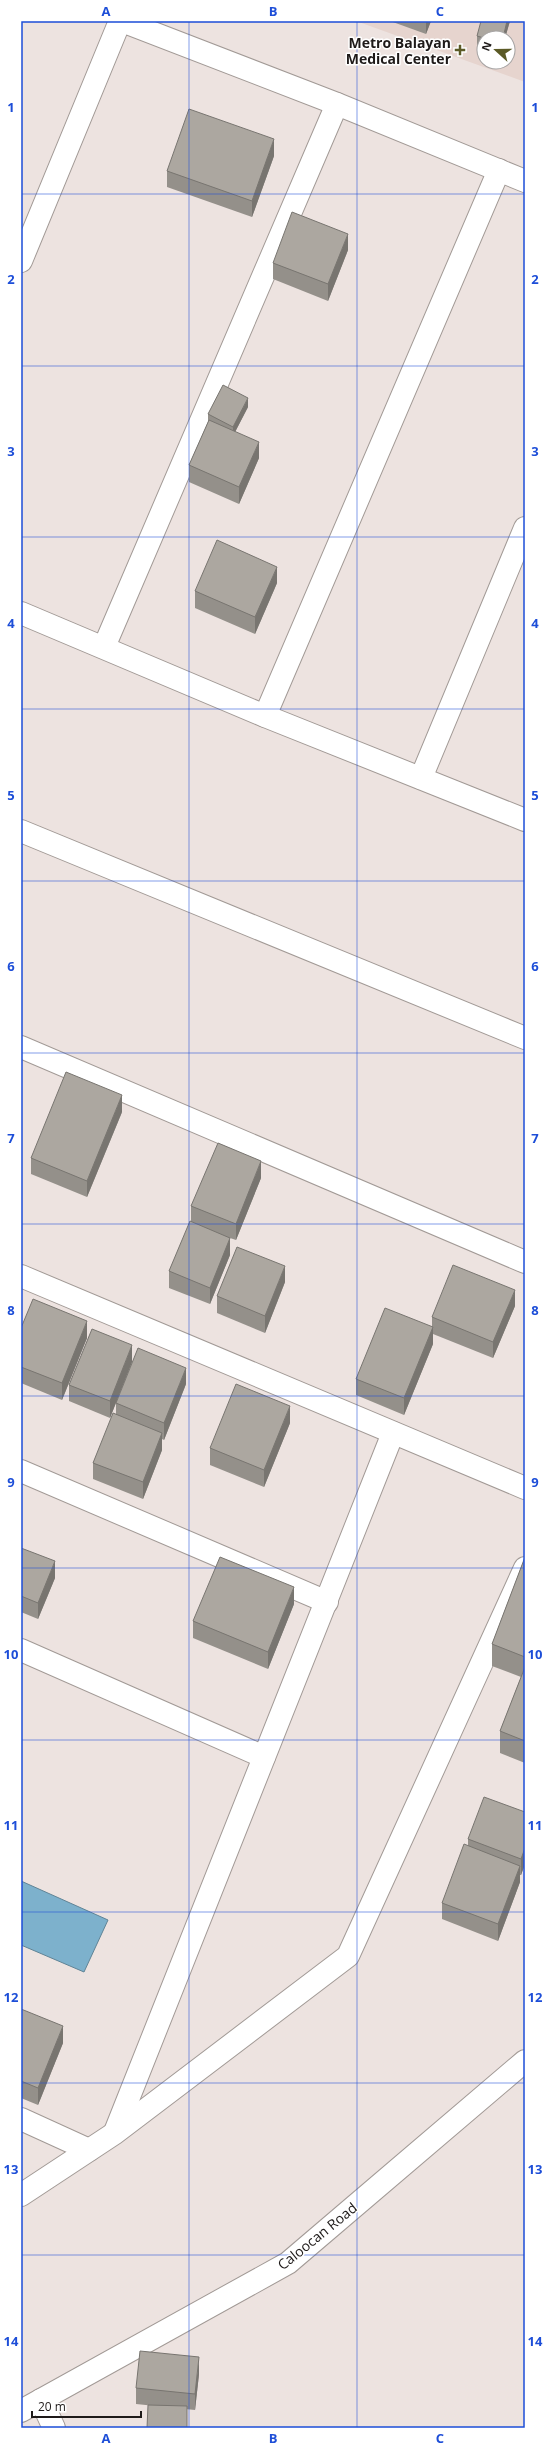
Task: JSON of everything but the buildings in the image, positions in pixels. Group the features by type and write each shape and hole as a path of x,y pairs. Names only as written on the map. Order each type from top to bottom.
{"street":[{"path":"21,261 121,21 337,104 525,181"},
{"path":"104,647 337,104"},
{"path":"266,716 499,170"},
{"path":"421,778 525,528"},
{"path":"21,613 266,716 525,820"},
{"path":"21,831 525,1038"},
{"path":"21,1048 525,1262"},
{"path":"21,1276 525,1488"},
{"path":"115,2133 393,1433"},
{"path":"21,1471 327,1602"},
{"path":"21,2195 115,2133 348,1956 525,1568"},
{"path":"21,1650 264,1757"},
{"name":"Caloocan Road","path":"21,2411 288,2263 525,2061"},
{"path":"21,2119 89,2150"},
{"path":"41,2400 54,2428"}],"shaded area":[{"name":"Metro Balayan Medical Center","path":"356,21 525,21 525,82 492,70 516,70 516,30 476,30 476,64"}],"water":[{"path":"21,1881 108,1920 84,1972 21,1945"}],"place":[{"name":"Metro Balayan Medical Center","path":"460,50"}]}
